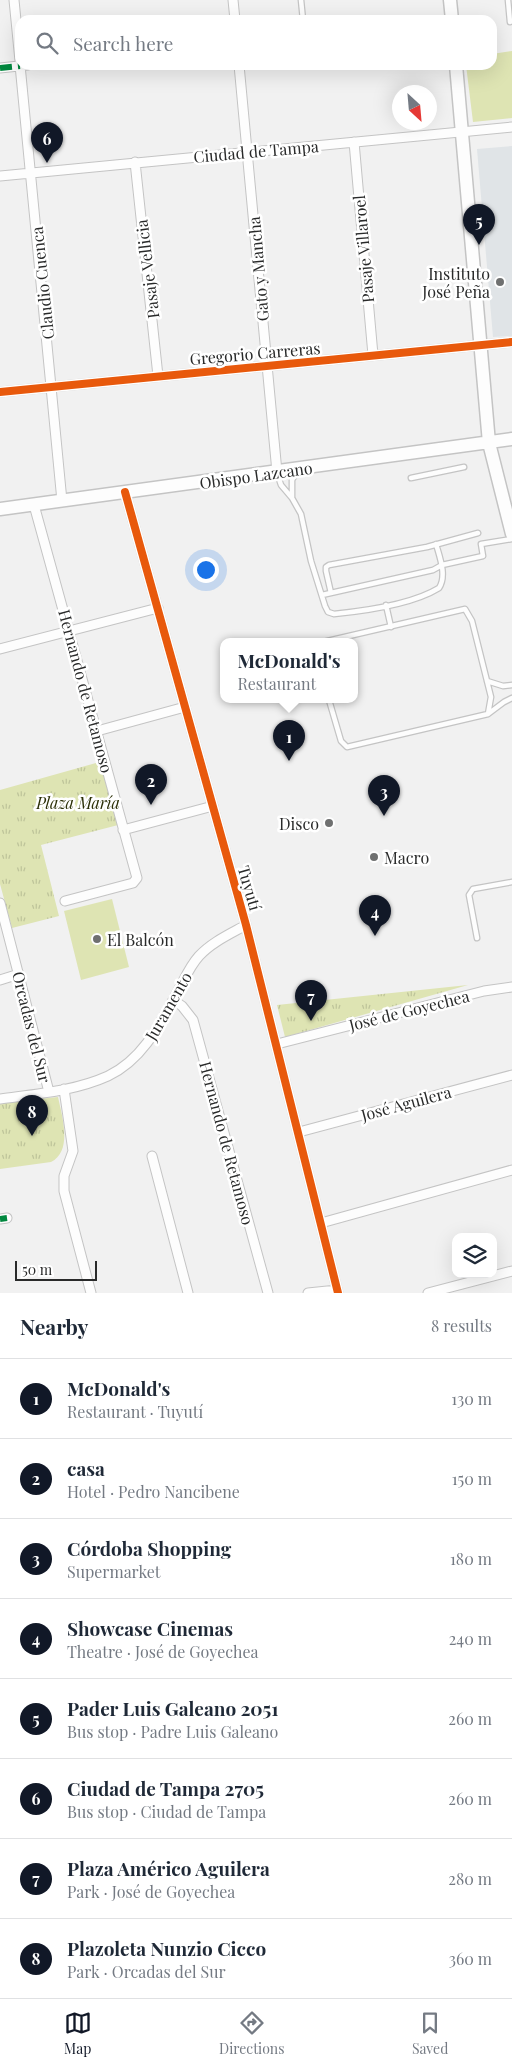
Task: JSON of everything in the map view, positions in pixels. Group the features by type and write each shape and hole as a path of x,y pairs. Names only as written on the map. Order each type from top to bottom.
{"main road":[{"path":"450,0 452,15"},
{"path":"456,70 489,443 512,534"},
{"name":"Obispo Lazcano","path":"0,509 512,440"}],"street":[{"name":"Claudio Cuenca","path":"14,0 16,15"},
{"path":"233,0 234,15"},
{"path":"0,68 15,65"},
{"name":"Claudio Cuenca","path":"22,70 62,501"},
{"name":"Gato y Mancha","path":"240,70 277,472"},
{"name":"Ciudad de Tampa","path":"0,176 512,127"},
{"name":"Pasaje Villaroel","path":"354,142 373,355"},
{"name":"Pasaje Vellicia","path":"135,162 158,376"},
{"name":"Gregorio Carreras","path":"0,392 512,342"},
{"name":"Tuyutí","path":"126,492 246,925 338,1291"},
{"name":"Hernando de Retamoso","path":"34,505 137,878 133,883 65,902"},
{"path":"0,649 158,608"},
{"path":"97,731 185,706"},
{"path":"124,830 213,806"},
{"name":"Orcadas del Sur","path":"0,903 49,1092"},
{"name":"Juramento","path":"0,1099 89,1084 109,1076 124,1066 147,1044 198,957 219,940 246,925"},
{"path":"0,980 19,974"},
{"name":"José de Goyechea","path":"277,1044 484,991 512,987"},
{"name":"Hernando de Retamoso","path":"173,1000 189,1013 193,1020 268,1293"},
{"name":"José Aguilera","path":"299,1132 512,1075"},
{"name":"Orcadas del Sur","path":"64,1089 73,1151 64,1176 64,1191 91,1293"},
{"path":"152,1156 188,1293"},
{"path":"321,1223 512,1170"},
{"path":"428,1293 512,1271"},
{"path":"308,1293 338,1291"}],"lane":[{"path":"301,0 302,15"},
{"path":"508,0 510,22"},
{"path":"411,478 464,467"},
{"path":"292,498 292,480 300,469"},
{"name":"Gato y Mancha","path":"277,472 281,485 292,498 301,514 311,561 328,612 334,614 386,605"},
{"path":"331,593 326,571 326,567 329,565 436,544 478,533"},
{"path":"322,595 433,570 483,556 481,544 512,539"},
{"path":"391,627 386,605 409,600 439,588 443,578 436,544"},
{"path":"341,638 465,609 472,621 491,698 488,714"},
{"path":"487,681 503,686 512,684"},
{"path":"330,703 341,741 347,747 488,714 512,698"},
{"path":"477,938 470,891 512,882"}],"shaded area":[{"name":"Instituto José Peña","path":"512,146 512,336 493,337 477,149"}],"green space":[{"path":"512,51 512,118 473,122 467,70 497,70 497,53"},
{"name":"Plaza María","path":"103,761 122,824 41,845 59,916 12,928 0,884 0,790"},
{"name":"El Balcón","path":"112,899 129,967 81,980 64,911"},
{"path":"468,985 285,1037 277,1005"},
{"path":"58,1097 63,1123 64,1142 58,1157 51,1162 0,1169 0,1103"}],"marked path":[{"path":"0,68 15,66"},
{"path":"0,1219 7,1218"}],"cycle path":[{"path":"0,392 512,342"},
{"path":"125,492 246,925 338,1293"}],"place":[{"name":"Ciudad de Tampa 2705","path":"47,163"},
{"name":"Pader Luis Galeano 2051","path":"479,245"},
{"name":"Instituto José Peña","path":"500,282"},
{"name":"McDonald's","path":"289,761"},
{"name":"casa","path":"151,805"},
{"name":"Córdoba Shopping","path":"384,816"},
{"name":"Disco","path":"329,823"},
{"name":"Macro","path":"374,857"},
{"name":"Showcase Cinemas","path":"375,936"},
{"name":"El Balcón","path":"97,939"},
{"name":"Plaza Américo Aguilera","path":"311,1021"},
{"name":"Plazoleta Nunzio Cicco","path":"32,1136"}]}
